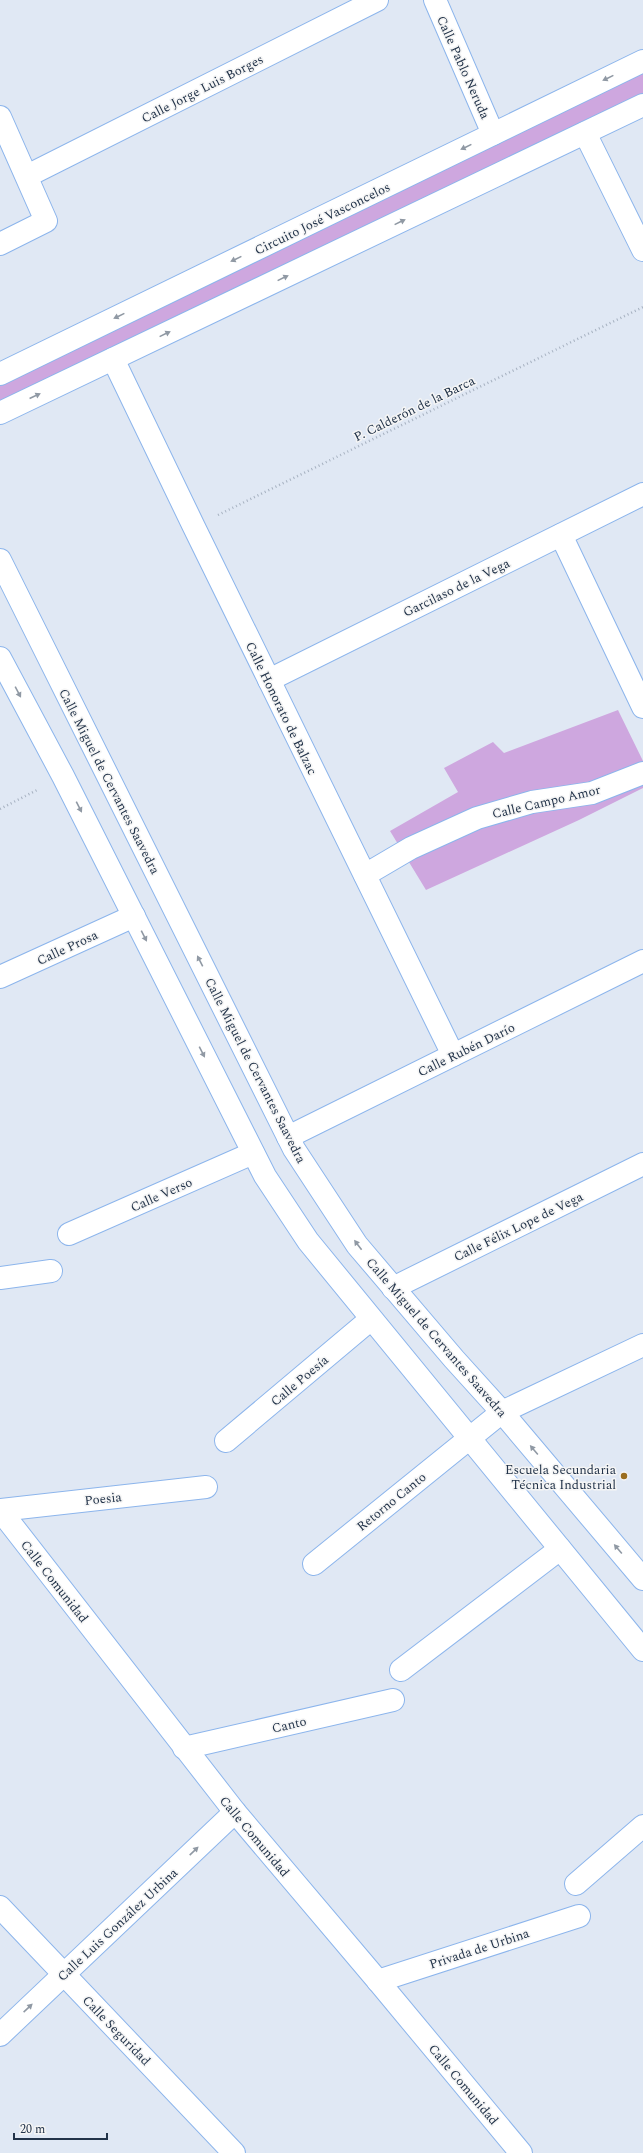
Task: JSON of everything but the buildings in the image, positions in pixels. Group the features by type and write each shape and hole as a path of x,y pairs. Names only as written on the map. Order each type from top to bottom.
{"street":[{"name":"Calle Jorge Luis Borges","path":"27,176 377,0"},
{"name":"Calle Pablo Neruda","path":"435,0 493,134"},
{"name":"Circuito José Vasconcelos","path":"0,374 643,61"},
{"path":"0,412 643,105"},
{"path":"0,117 46,221 0,244"},
{"path":"585,133 643,250"},
{"name":"Calle Honorato de Balzac","path":"113,359 453,1055"},
{"name":"Garcilaso de la Vega","path":"269,680 643,494"},
{"path":"561,535 643,708"},
{"name":"Calle Miguel de Cervantes Saavedra","path":"0,560 294,1149 357,1245 502,1412 643,1579"},
{"path":"0,658 63,776 265,1176 308,1241 643,1650"},
{"name":"Calle Campo Amor","path":"365,875 411,848 477,818 532,802 592,793 643,773"},
{"name":"Calle Prosa","path":"0,978 134,916"},
{"name":"Calle Rubén Darío","path":"288,1137 643,961"},
{"name":"Calle Verso","path":"69,1234 253,1153"},
{"name":"Calle Félix Lope de Vega","path":"393,1288 643,1164"},
{"path":"0,1278 51,1271"},
{"name":"Calle Poesía","path":"226,1441 371,1319"},
{"name":"Retorno Canto","path":"314,1564 502,1412 643,1345"},
{"name":"Poesia","path":"0,1510 206,1487"},
{"name":"Calle Comunidad","path":"0,1510 235,1812 521,2153"},
{"path":"401,1670 560,1549"},
{"name":"Canto","path":"184,1748 393,1700"},
{"name":"Calle Luis González Urbina","path":"0,2035 235,1812"},
{"path":"576,1884 643,1826"},
{"name":"Calle Seguridad","path":"0,1907 234,2153"},
{"name":"Privada de Urbina","path":"378,1981 580,1916"}],"path":[{"name":"P. Calderón de la Barca","path":"194,527 643,307"},
{"path":"0,809 63,776"}],"shaded area":[{"path":"643,72 643,94 0,408 0,386"},
{"path":"618,710 643,761 643,788 579,820 426,890 390,831 458,792 444,768 493,742 504,753"}],"place":[{"name":"Escuela Secundaria Técnica Industrial","path":"624,1476"}]}
